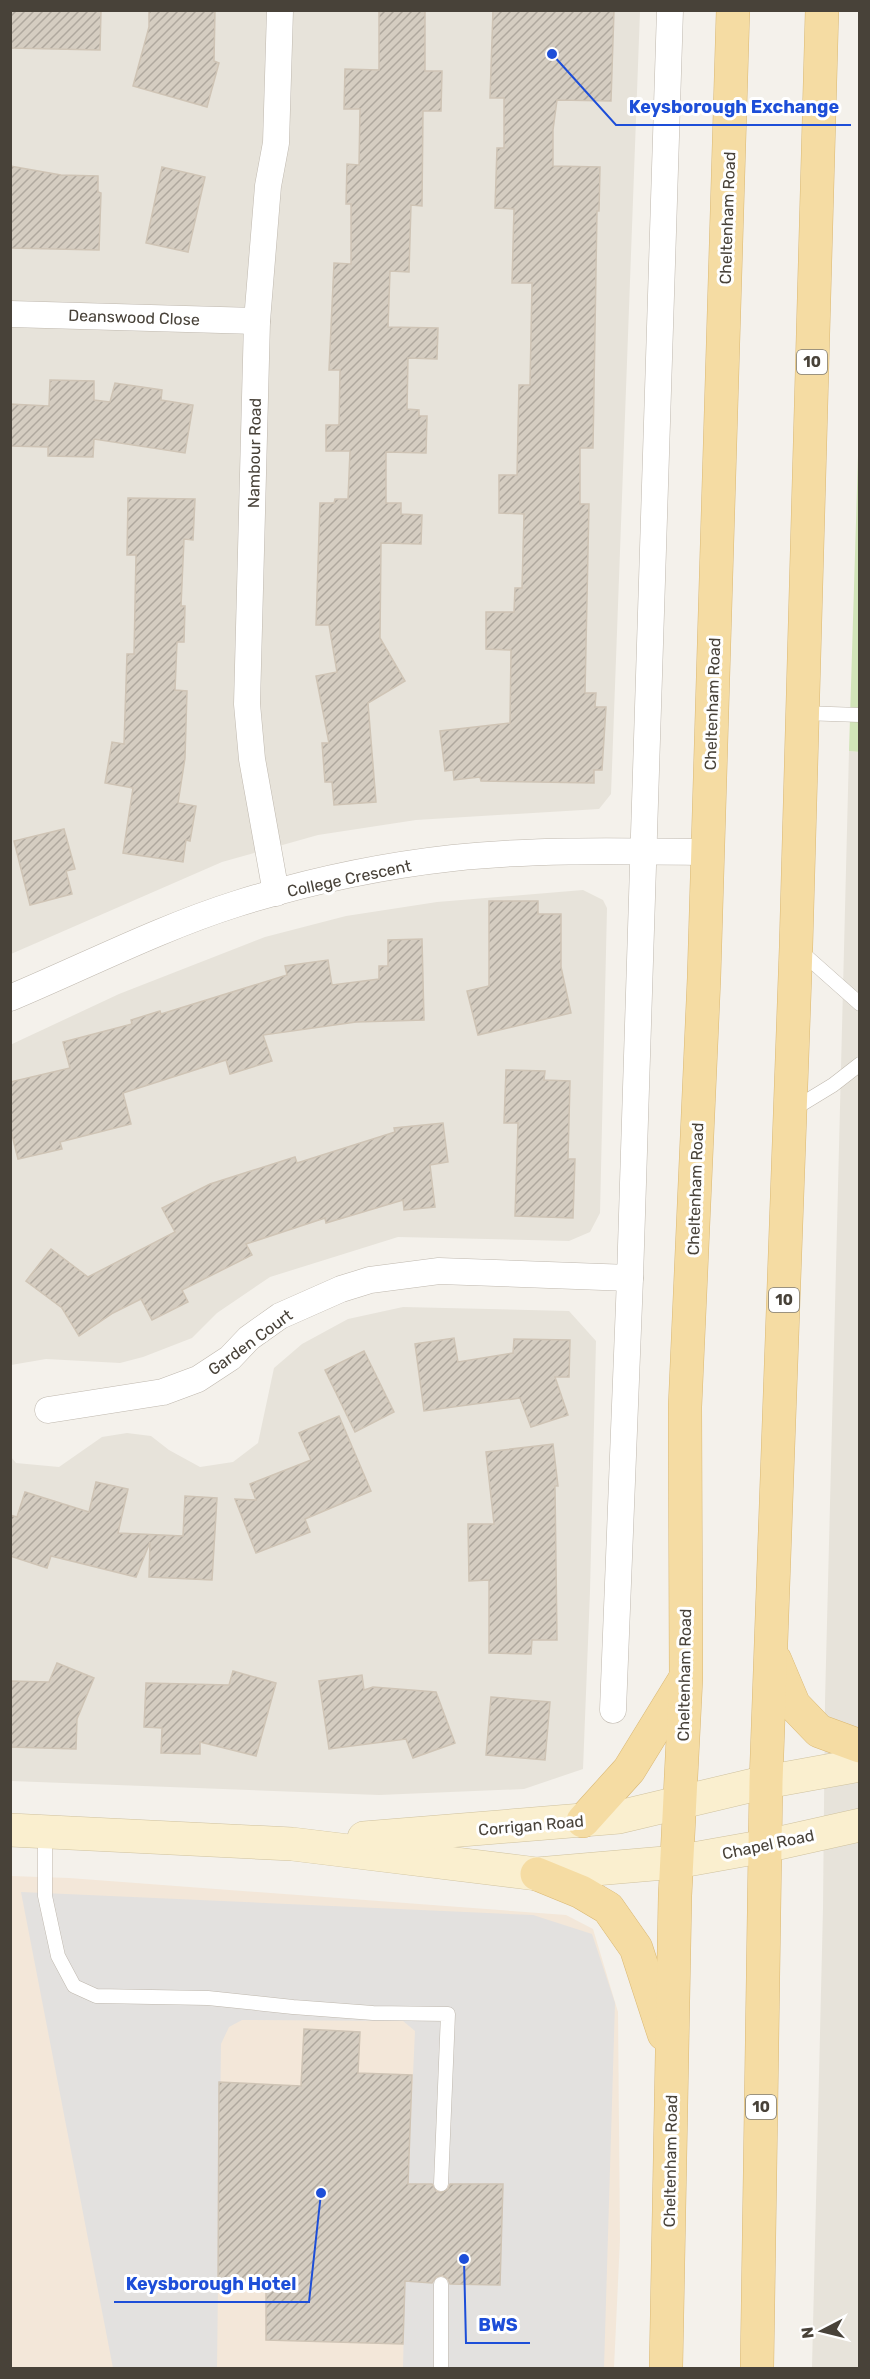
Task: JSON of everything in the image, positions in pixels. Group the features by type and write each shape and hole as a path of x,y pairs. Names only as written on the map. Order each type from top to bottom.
{"main road":[{"name":"Cheltenham Road","path":"666,2368 676,1862 686,1678 686,1407 704,990 733,10"},
{"name":"10","path":"757,2368 766,1782 791,1111 822,10"},
{"path":"772,1653 794,1705 819,1731 860,1746"},
{"path":"583,1821 629,1770 686,1678"},
{"path":"766,1782 860,1764"},
{"name":"Corrigan Road","path":"292,1844 619,1817 766,1782"},
{"name":"Chapel Road","path":"676,1862 766,1846 860,1825"},
{"name":"Corrigan Road","path":"10,1830 292,1844 537,1874 676,1862"},
{"path":"537,1874 581,1892 608,1908 636,1948 672,2059"}],"street":[{"name":"Nambour Road","path":"276,893 252,759 247,704 257,321 268,186 276,143 280,10"},
{"path":"613,1710 617,1662 630,1278 670,10"},
{"name":"Deanswood Close","path":"10,314 257,321"},
{"name":"College Crescent","path":"10,998 196,918 276,893 336,878 453,858 529,853 707,852"},
{"name":"Garden Court","path":"48,1410 163,1392 198,1379 231,1358 249,1338 280,1316 341,1289 370,1280 439,1271 630,1278"}],"lane":[{"path":"802,713 860,715"},
{"path":"796,947 860,1004"},
{"path":"791,1111 833,1085 860,1064"},
{"path":"45,1832 45,1896 58,1956 74,1986 96,1996 208,1998 361,2012 448,2014 441,2184"},
{"path":"441,2284 441,2368"}],"shaded area":[{"path":"11,11 640,11 611,794 599,809 416,820 318,835 222,862 11,954"},
{"path":"849,751 860,752 860,2368 812,2368 823,1908 825,1702"},
{"path":"583,890 603,900 607,908 600,1213 590,1232 569,1241 398,1237 270,1277 217,1313 192,1338 143,1357 120,1363 46,1359 11,1365 10,1045 119,994 265,937 346,916 437,902"},
{"path":"403,1307 569,1311 596,1341 583,1769 524,1789 379,1795 11,1781 11,1457 16,1463 59,1467 102,1437 127,1433 151,1436 169,1450 200,1467 233,1462 258,1443 274,1368 302,1344 348,1319"},
{"path":"11,1876 69,1878 566,1915 593,1929 618,2012 620,2239 614,2368 11,2368"},
{"path":"21,1892 533,1915 592,1934 615,2003 604,2368 403,2368 405,2281 500,2284 503,2184 408,2184 415,2031 403,2021 242,2020 229,2027 221,2044 217,2368 113,2368"}],"green space":[{"path":"859,423 860,752 849,751"}],"building":[{"path":"10,10 101,10 100,50 10,48"},
{"path":"149,10 215,10 214,61 219,63 207,107 133,86 149,27"},
{"path":"379,10 425,10 425,71 442,71 441,111 423,111 422,206 411,205 409,272 390,271 388,327 438,328 437,359 408,358 407,409 419,410 419,416 427,416 426,453 386,452 386,503 401,503 401,514 422,515 421,544 381,543 380,638 405,681 368,703 376,802 334,805 332,782 325,782 322,743 329,743 316,676 337,672 329,625 316,625 320,503 334,503 335,499 348,499 350,451 326,451 326,425 339,425 340,370 329,370 334,263 351,264 351,204 346,204 347,164 359,165 360,109 344,109 345,69 379,70"},
{"path":"493,10 614,10 611,101 557,100 553,130 553,166 600,167 599,211 597,211 593,448 580,448 580,504 589,504 585,693 596,693 595,707 606,707 602,770 594,770 594,783 481,781 480,777 454,780 453,770 445,771 440,731 510,723 511,650 486,649 486,612 514,612 515,588 522,588 524,514 499,513 499,475 517,475 519,385 530,385 532,283 512,283 514,209 495,208 497,148 504,148 504,98 490,98"},
{"path":"10,166 61,175 98,176 98,192 101,193 99,250 10,248"},
{"path":"162,167 205,177 188,252 146,243"},
{"path":"50,380 94,381 94,400 110,402 115,383 162,390 161,400 193,405 185,453 94,439 93,457 48,456 48,447 10,446 10,404 49,406"},
{"path":"128,498 195,499 193,540 184,539 181,606 185,606 184,642 177,642 175,690 187,691 185,758 178,803 196,806 190,841 186,840 183,862 123,853 133,788 105,783 112,742 124,744 127,654 134,654 136,555 127,555"},
{"path":"64,829 75,869 66,871 72,894 30,905 14,841"},
{"path":"489,901 538,901 538,914 561,914 561,967 571,1013 478,1035 467,991 489,986"},
{"path":"422,939 424,1020 356,1022 263,1035 272,1061 230,1074 226,1060 123,1093 131,1124 60,1142 62,1149 18,1159 10,1127 10,1082 70,1068 63,1042 132,1024 131,1020 160,1011 161,1014 287,975 285,966 328,960 332,985 379,979 379,966 388,966 388,940"},
{"path":"506,1070 545,1071 544,1080 570,1081 568,1159 575,1159 573,1218 515,1216 518,1123 504,1123"},
{"path":"443,1123 448,1162 430,1165 435,1207 404,1210 403,1200 326,1223 325,1218 246,1244 252,1255 182,1290 188,1302 152,1320 141,1299 113,1313 79,1336 62,1308 26,1281 51,1249 88,1277 175,1232 162,1208 210,1184 295,1157 297,1163 395,1132 394,1128"},
{"path":"454,1338 458,1362 513,1353 514,1339 570,1340 569,1377 555,1377 568,1415 531,1427 520,1398 424,1411 415,1344"},
{"path":"364,1351 394,1412 355,1432 325,1370"},
{"path":"339,1416 371,1491 305,1519 310,1532 256,1553 235,1499 256,1500 250,1484 311,1460 299,1433"},
{"path":"553,1444 558,1486 555,1486 557,1640 532,1640 531,1654 489,1653 489,1580 469,1581 468,1524 494,1524 486,1452"},
{"path":"96,1482 128,1489 118,1533 183,1536 185,1496 217,1498 212,1580 149,1577 150,1542 136,1577 51,1556 47,1568 10,1556 10,1515 17,1517 25,1492 89,1512"},
{"path":"57,1663 94,1678 77,1719 76,1749 10,1747 10,1681 49,1682"},
{"path":"233,1671 276,1683 256,1756 200,1742 200,1754 161,1753 162,1728 144,1727 146,1683 229,1685"},
{"path":"362,1675 364,1690 373,1687 436,1692 455,1743 413,1758 406,1739 329,1749 319,1681"},
{"path":"491,1697 550,1702 545,1760 486,1755"},
{"path":"304,2029 360,2032 358,2073 412,2075 408,2184 432,2184 436,2191 441,2193 448,2189 450,2184 503,2184 500,2285 450,2284 448,2279 442,2275 436,2277 432,2283 405,2281 403,2344 266,2340 266,2290 218,2290 219,2082 301,2086"}],"place":[{"name":"Keysborough Exchange","path":"552,54"},
{"name":"Keysborough Hotel","path":"321,2193"},
{"name":"BWS","path":"464,2259"}]}
